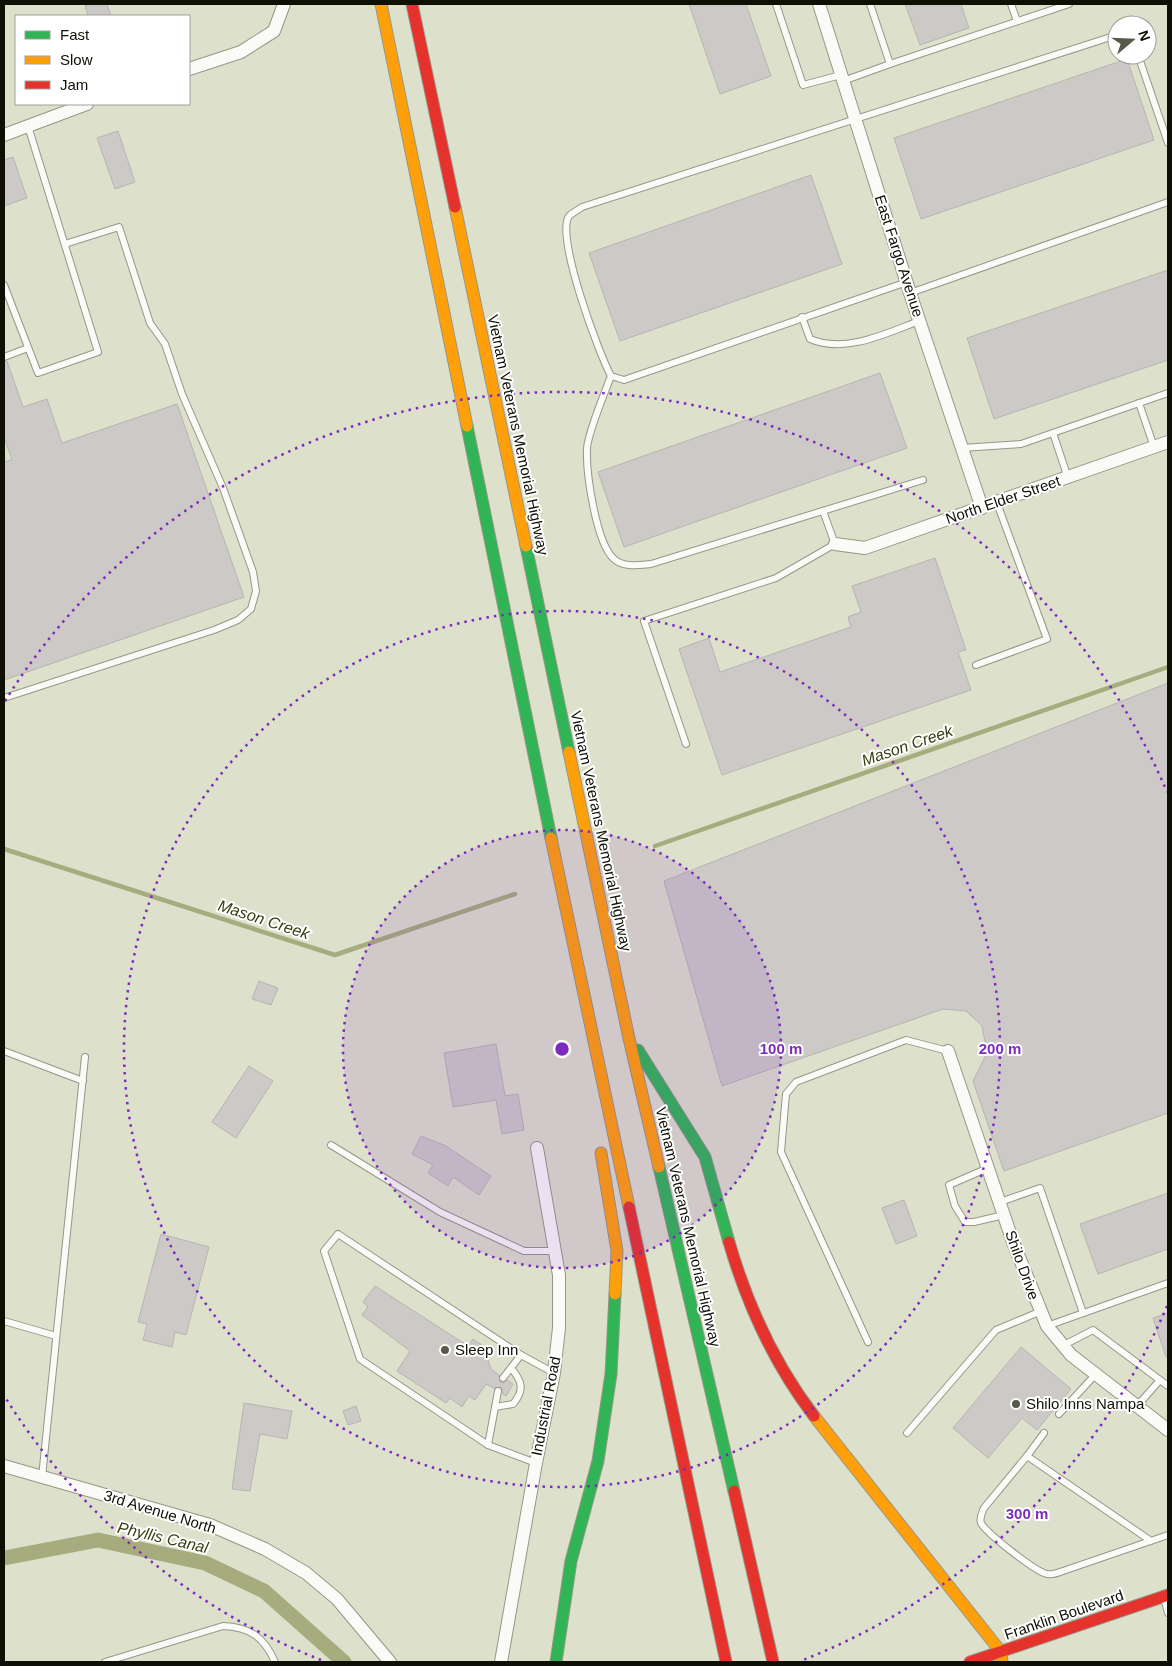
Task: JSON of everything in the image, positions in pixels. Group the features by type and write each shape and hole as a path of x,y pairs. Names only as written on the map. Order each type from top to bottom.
{"main road":[{"path":"380,4 550,833 726,1662"},
{"name":"Vietnam Veterans Memorial Highway","path":"412,4 628,1034 773,1662"},
{"path":"550,833 589,1076"},
{"path":"628,1034 705,1157 739,1276 773,1353 808,1408 857,1472 924,1552 1001,1657"},
{"path":"556,1662 571,1560 598,1461 611,1374 617,1251 600,1144"},
{"name":"Franklin Boulevard","path":"970,1662 1001,1657 1166,1596"}],"street":[{"path":"190,68 241,52 274,31 284,4"},
{"name":"East Fargo Avenue","path":"819,4 908,288 982,508"},
{"path":"4,135 84,105"},
{"name":"North Elder Street","path":"835,544 865,548 1168,442"},
{"name":"Shilo Drive","path":"948,1051 1004,1215 1047,1326 1062,1346 1168,1430"},
{"name":"Industrial Road","path":"501,1662 554,1373 559,1328 559,1275 537,1148"},
{"name":"3rd Avenue North","path":"4,1466 210,1525 265,1549 306,1573 337,1599 390,1662"}],"lane":[{"path":"776,4 803,85 842,78 890,64 1069,4"},
{"path":"870,4 890,64"},
{"path":"1011,4 1016,21"},
{"path":"923,480 651,564 626,565 614,559 604,545 594,512 586,448 610,376 600,357 571,263 566,226 569,216 582,207 1107,37"},
{"path":"1141,65 1168,143"},
{"path":"4,284 38,373 98,352 28,126"},
{"path":"610,376 624,380 802,317 908,288 1168,202"},
{"path":"4,698 214,630 238,620 251,608 256,592 253,572 223,488 182,394 165,344 150,323 119,227 65,244"},
{"path":"802,317 810,340 831,345 875,338 919,321"},
{"path":"4,356 28,348"},
{"path":"962,448 1021,444 1168,393"},
{"path":"1139,403 1154,447"},
{"path":"1054,433 1068,478"},
{"path":"976,665 1047,639 997,503"},
{"path":"686,744 644,621 776,578 835,544 823,511"},
{"path":"868,1342 781,1152 786,1094 796,1082 906,1040 948,1051"},
{"path":"4,1051 83,1081"},
{"path":"42,1477 85,1057"},
{"path":"331,1145 449,1216 524,1251 555,1251"},
{"path":"988,1168 949,1185 954,1206 965,1222 974,1222 1004,1215"},
{"path":"1000,1202 1040,1188 1084,1313"},
{"path":"536,1463 488,1445 360,1359 324,1252 338,1234 521,1356 554,1373"},
{"path":"1047,1326 1168,1283"},
{"path":"907,1432 996,1330 1040,1312"},
{"path":"4,1321 56,1336"},
{"path":"1062,1346 1093,1330 1168,1386"},
{"path":"503,1378 521,1356"},
{"path":"495,1407 513,1404 519,1397 522,1387 519,1378 511,1368"},
{"path":"1059,1414 1096,1374"},
{"path":"1138,1405 1160,1380"},
{"path":"488,1445 498,1391"},
{"path":"1044,1433 984,1508 980,1517 981,1524 1023,1560 1041,1572 1054,1573 1168,1535"},
{"path":"1027,1456 1151,1541"},
{"path":"1166,1596 1168,1613"},
{"path":"105,1662 222,1626 241,1626 258,1636 275,1662"}],"building":[{"path":"107,4 111,15 88,15 85,6"},
{"path":"689,4 746,4 771,76 720,94"},
{"path":"905,4 961,4 969,28 920,45"},
{"path":"1109,65 1129,65 1154,140 921,219 894,138"},
{"path":"118,131 135,182 115,189 97,138"},
{"path":"13,157 27,198 4,206 4,160"},
{"path":"811,175 842,264 620,341 589,253"},
{"path":"1168,270 1168,360 994,419 967,338"},
{"path":"7,361 23,407 47,399 62,443 177,404 244,597 4,680 4,462 12,460 4,437 4,362"},
{"path":"880,373 907,448 624,547 598,472"},
{"path":"935,558 966,650 958,652 971,690 722,775 679,649 709,638 720,672 851,627 848,617 861,612 852,586"},
{"path":"1168,683 1168,1113 1004,1171 973,1081 987,1053 982,1026 966,1011 943,1009 722,1086 664,881"},
{"path":"259,981 278,988 271,1005 252,999"},
{"path":"496,1044 505,1096 518,1094 524,1130 502,1134 496,1100 453,1107 444,1053"},
{"path":"249,1066 273,1081 236,1138 212,1122"},
{"path":"421,1136 446,1146 491,1176 479,1195 453,1177 448,1186 428,1173 433,1165 412,1154"},
{"path":"1168,1193 1168,1249 1098,1274 1080,1224"},
{"path":"904,1200 917,1236 896,1244 882,1208"},
{"path":"161,1234 209,1247 186,1335 175,1332 172,1347 143,1340 147,1324 138,1322"},
{"name":"Sleep Inn","path":"375,1286 468,1346 473,1339 482,1345 479,1353 488,1360 491,1369 499,1375 500,1382 504,1383 507,1380 513,1384 506,1396 503,1394 501,1387 494,1388 486,1384 475,1400 469,1396 462,1407 450,1398 446,1403 397,1371 410,1351 362,1315 368,1307 363,1302"},
{"path":"1168,1313 1168,1357 1166,1357 1153,1318"},
{"name":"Shilo Inns Nampa","path":"1021,1347 1071,1389 1037,1430 1022,1418 988,1458 953,1428"},
{"path":"244,1403 292,1411 287,1439 260,1434 250,1491 232,1489"},
{"path":"356,1406 361,1421 348,1425 343,1411"}],"waterway":[{"name":"Mason Creek","path":"655,846 1168,667"},
{"name":"Mason Creek","path":"4,849 335,955 515,894"},
{"name":"Phyllis Canal","path":"4,1558 98,1540 205,1563 264,1591 344,1662"}],"traffic: fast":[{"path":"467,426 551,838"},
{"path":"526,546 569,752"},
{"path":"638,1050 705,1157 729,1242"},
{"path":"659,1167 734,1491"},
{"path":"556,1662 571,1561 598,1461 611,1374 615,1294"}],"traffic: slow":[{"path":"381,4 467,426"},
{"path":"455,207 526,546"},
{"path":"569,752 628,1034 659,1167"},
{"path":"551,838 629,1207"},
{"path":"601,1153 617,1251 615,1294"},
{"path":"814,1416 1001,1652 1002,1662"}],"traffic: jam":[{"path":"412,4 455,207"},
{"path":"629,1207 726,1662"},
{"path":"729,1242 744,1288 764,1333 787,1376 814,1416"},
{"path":"734,1491 773,1662"},
{"path":"970,1662 1168,1595"}],"place":[{"name":"Sleep Inn","path":"445,1350"},
{"name":"Shilo Inns Nampa","path":"1016,1404"}]}
